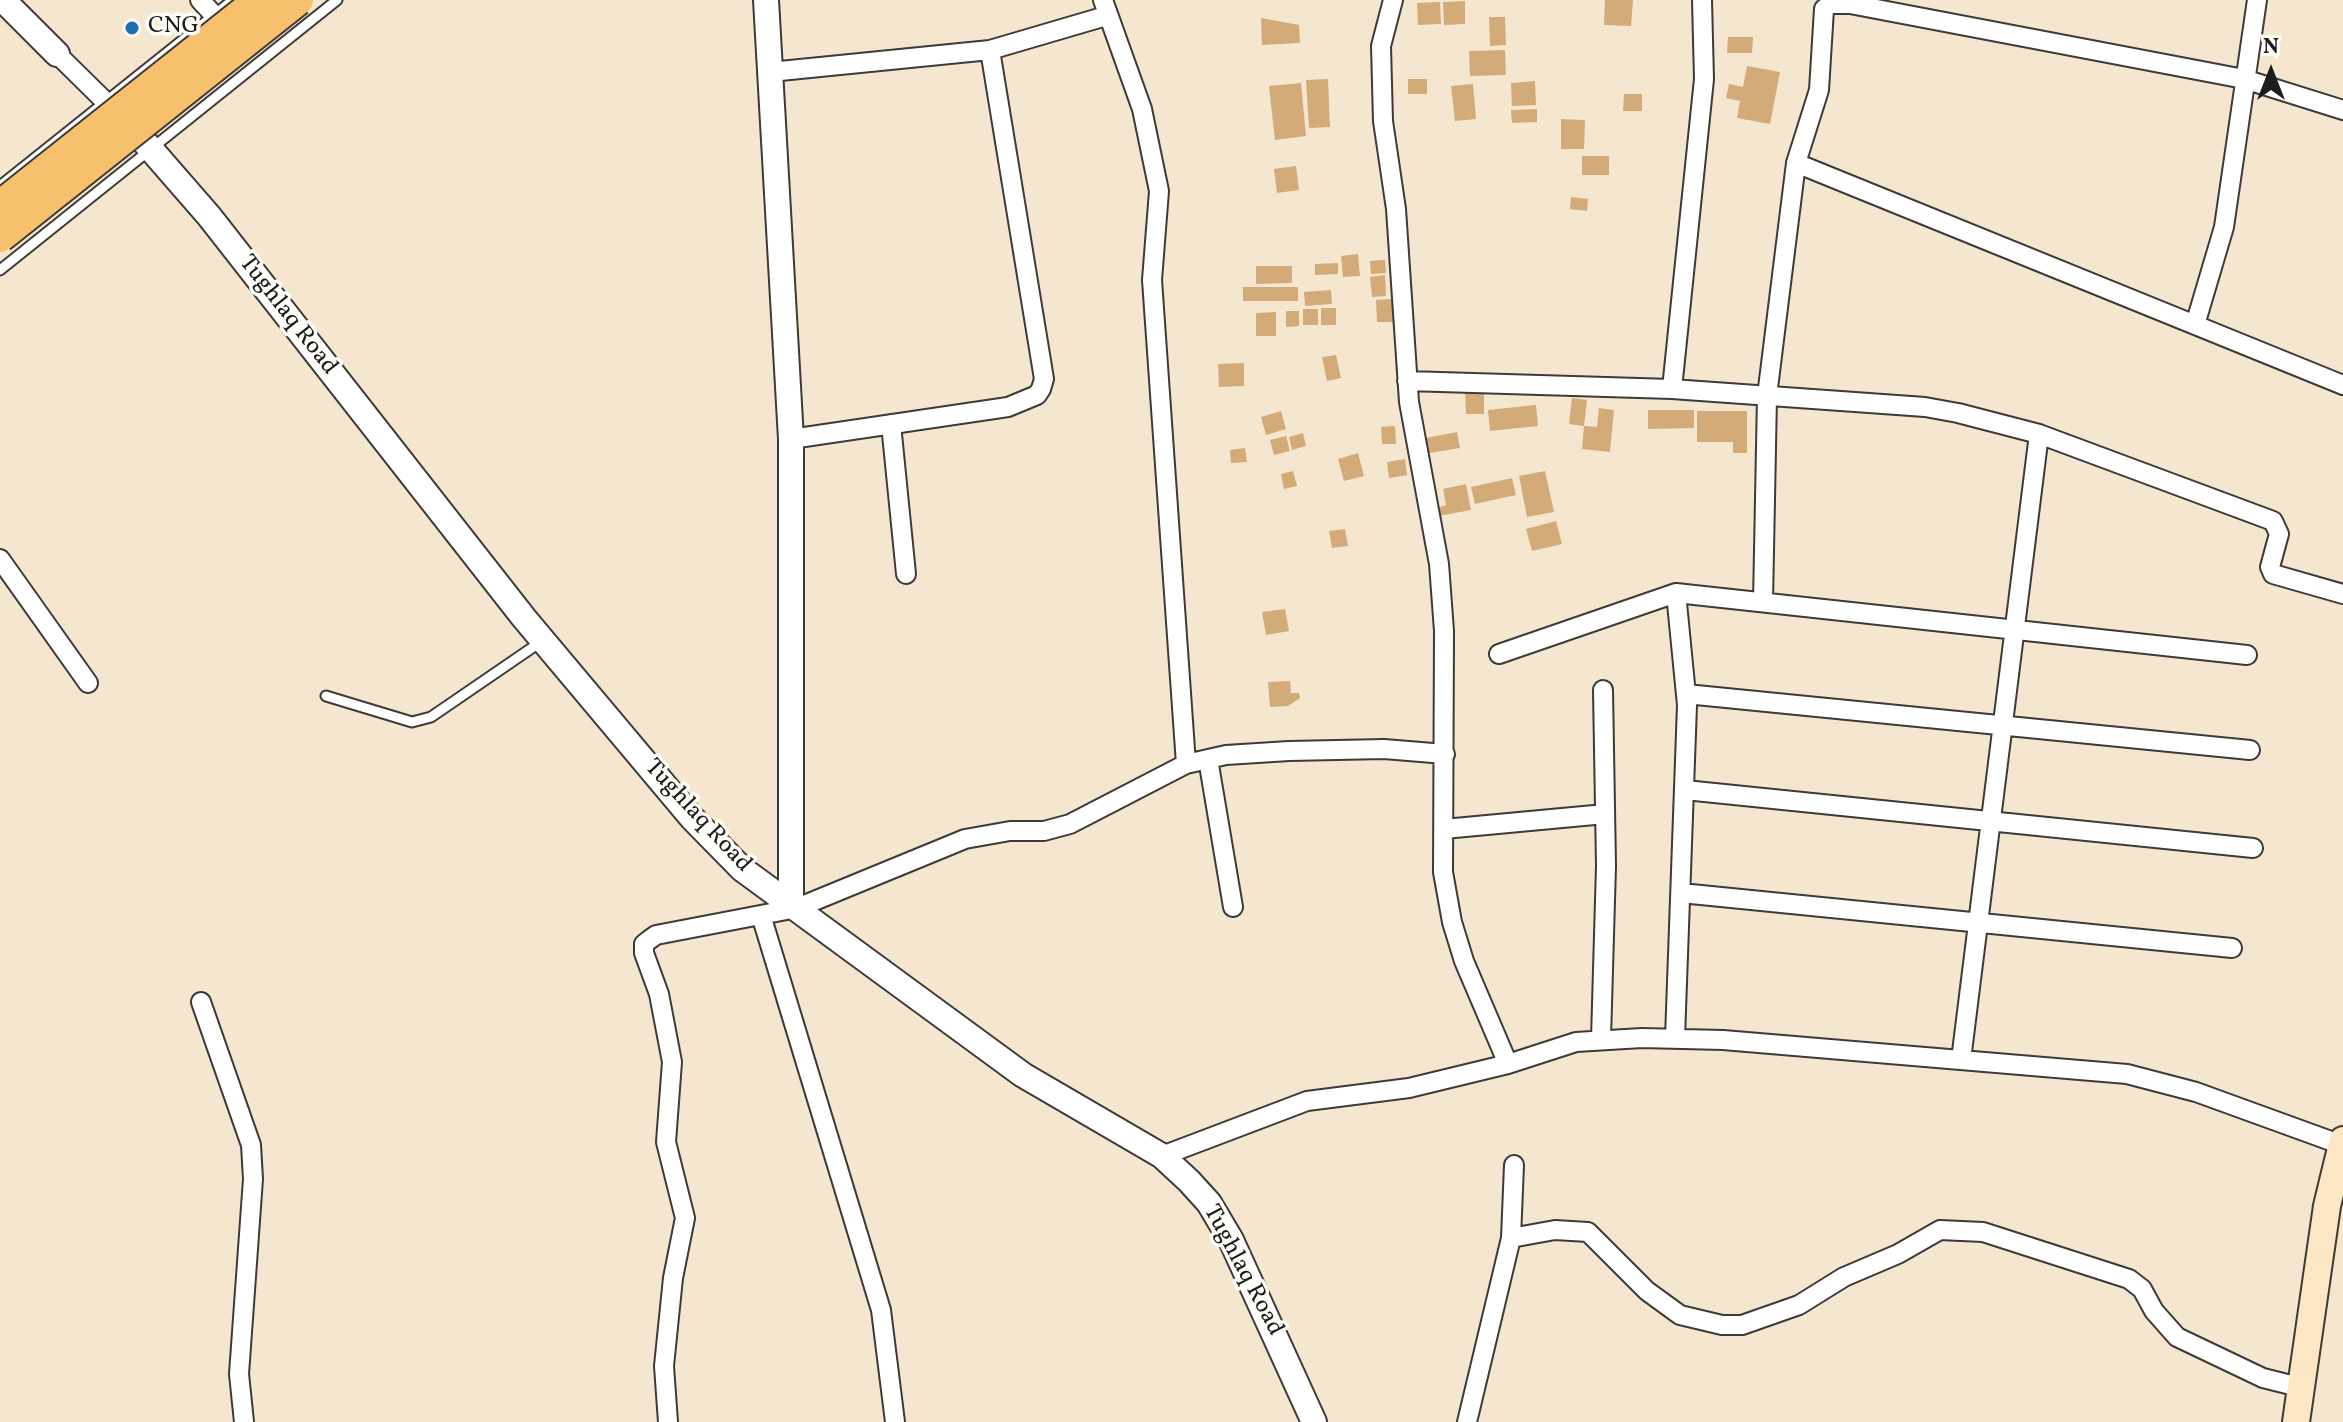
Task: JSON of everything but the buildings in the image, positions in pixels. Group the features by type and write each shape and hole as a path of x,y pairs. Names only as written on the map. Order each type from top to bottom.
{"main road":[{"path":"0,206 259,0"},
{"path":"0,237 298,0"},
{"path":"2296,1422 2327,1206 2342,1143"}],"street":[{"path":"3,0 135,131"},
{"path":"200,0 214,15"},
{"path":"766,0 791,439 794,905"},
{"path":"1393,0 1381,46 1383,121 1396,209 1407,381 1419,472 1439,564 1444,631 1443,872 1452,922 1464,961 1508,1064"},
{"path":"1672,389 1704,79 1702,0"},
{"path":"2195,325 2224,227 2257,0"},
{"path":"1763,602 1767,396 1796,163 1819,90 1824,9 1838,3 1923,9 2244,79 2343,110"},
{"path":"770,72 990,50 1105,8 1142,109 1159,191 1152,280 1186,764"},
{"path":"791,439 1008,407 1037,395 1041,389 1044,379 990,50"},
{"name":"Tughlaq Road","path":"135,131 209,216 543,640 692,818 742,869 1023,1075 1162,1156 1209,1203 1231,1240 1314,1422"},
{"path":"1796,163 2343,385"},
{"path":"1407,381 1672,389 1925,407 2039,434 2273,521 2279,534 2270,567 2273,574 2343,594"},
{"path":"891,424 906,574"},
{"path":"1961,1060 2039,434"},
{"path":"0,559 88,683"},
{"path":"1675,1038 1686,694 1676,593"},
{"path":"1499,654 1676,593 2247,655"},
{"path":"1601,1039 1605,814 1603,690"},
{"path":"1686,694 2250,750"},
{"path":"668,1422 664,1366 673,1278 685,1218 666,1142 670,1041 644,944 656,935 761,915 794,905 965,839 1010,831 1044,831 1070,824 1186,764 1289,751 1384,749 1445,754"},
{"path":"1208,759 1233,907"},
{"path":"1685,790 2253,848"},
{"path":"1444,829 1605,814"},
{"path":"1681,893 2232,948"},
{"path":"761,915 881,1310 895,1422"},
{"path":"201,1002 251,1145 253,1179 239,1374 244,1422"},
{"path":"1162,1156 1307,1101 1409,1088 1508,1064 1576,1042 1675,1038 2127,1074 2163,1082 2342,1143"},
{"path":"1467,1422 1511,1238 1514,1165"},
{"path":"1511,1238 1555,1230 1588,1232 1647,1291 1680,1315 1722,1325 1742,1325 1799,1305 1844,1277 1898,1254 1940,1230 1983,1232 2129,1279 2142,1289 2154,1311 2177,1337 2263,1378 2299,1387"}],"lane":[{"path":"0,186 233,0"},
{"path":"0,270 337,0"},
{"path":"326,696 412,722 431,717 543,640"}],"place":[{"name":"CNG","path":"132,28"}]}
